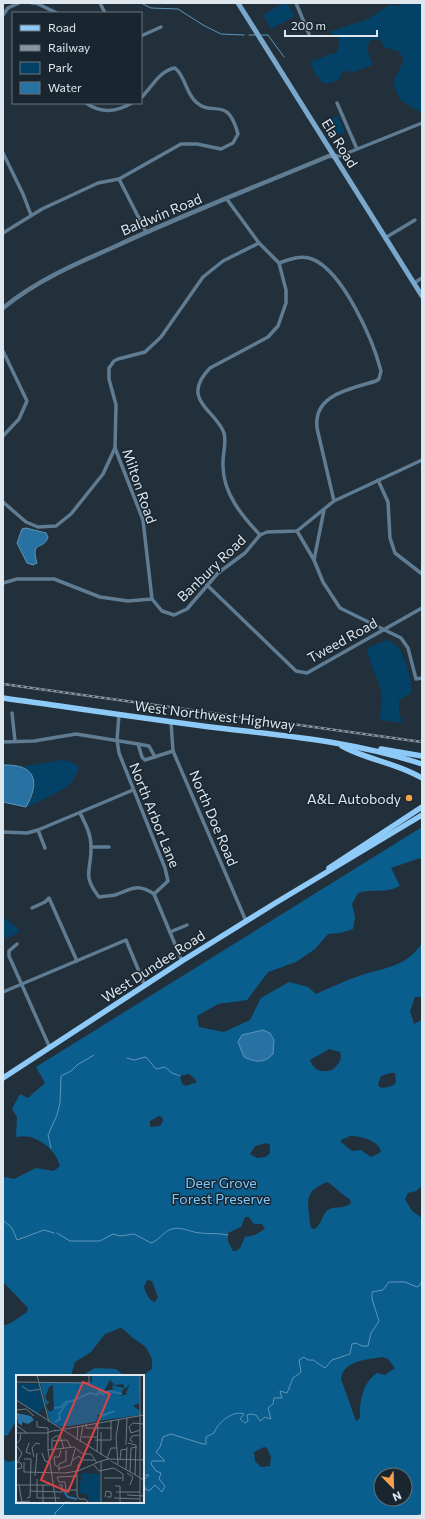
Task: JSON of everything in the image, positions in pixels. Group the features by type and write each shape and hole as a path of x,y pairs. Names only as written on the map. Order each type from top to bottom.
{"main road":[{"name":"Ela Road","path":"238,3 422,296"},
{"name":"West Northwest Highway","path":"3,698 338,744 374,750 422,764"},
{"path":"338,744 357,754 412,772 422,778"},
{"path":"374,750 388,749 422,756"},
{"name":"West Dundee Road","path":"318,877 340,860 422,807"},
{"name":"West Dundee Road","path":"3,1077 50,1048 182,961 422,815"}],"street":[{"path":"3,15 8,8 19,3"},
{"path":"32,3 36,3 55,12"},
{"path":"100,3 104,12"},
{"path":"296,3 309,34"},
{"path":"142,36 161,27"},
{"path":"3,232 31,215 98,183 119,178 181,144 197,144 221,149 233,143 238,134 231,116 223,109 208,107 196,103 188,91 183,77 175,68 168,69 162,74 142,97"},
{"path":"337,103 357,149"},
{"path":"88,104 95,109 112,112 130,104"},
{"path":"335,156 357,149 422,123"},
{"path":"3,153 24,194 31,215"},
{"name":"Baldwin Road","path":"3,308 18,295 51,276 146,232 329,156 335,156"},
{"path":"119,178 146,232"},
{"path":"226,198 259,243 279,263 286,290 286,303 278,326 268,337 210,368 202,379 199,391 203,406 219,425 224,435 223,471 228,491 244,518 260,534"},
{"path":"385,238 415,220"},
{"name":"Milton Road","path":"152,599 143,520 115,448 116,405 109,378 109,368 114,361 124,356 145,352 160,337 202,277 223,261 259,243"},
{"path":"279,263 294,258 309,258 318,262 327,270 357,310 381,370 379,378 376,381 335,395 327,400 319,409 316,421 317,428 334,501"},
{"path":"414,283 422,278"},
{"path":"3,350 27,401 19,419 3,436"},
{"path":"3,502 26,522 38,527 56,526 71,514 104,474 115,448"},
{"path":"422,460 334,501 297,531 314,560 323,582 340,608 385,629 400,638 408,648 416,679 422,678"},
{"path":"378,480 388,502 390,538 395,553 422,574"},
{"path":"314,560 324,509"},
{"name":"Banbury Road","path":"152,599 162,610 174,615 187,608 218,573 245,553 260,534 267,532 297,531"},
{"path":"3,583 17,579 54,579 100,597 128,601 152,599"},
{"name":"Tweed Road","path":"207,585 296,671 307,673 422,608"},
{"path":"12,713 16,741"},
{"name":"North Arbor Lane","path":"119,714 117,740 119,754 165,868 168,881 154,894"},
{"name":"North Doe Road","path":"171,722 173,751 246,921"},
{"path":"3,742 51,740 76,734 149,746 155,757"},
{"path":"138,744 142,757 145,760 173,751"},
{"path":"3,832 27,833 38,830 133,790"},
{"path":"80,813 88,830 91,847 88,878 90,886 99,897 114,895 133,887 146,889 154,894 182,961"},
{"path":"38,830 46,848"},
{"path":"91,847 109,847"},
{"path":"32,908 46,902 49,898 77,961"},
{"path":"170,932 187,925"},
{"path":"3,992 126,940 145,986"},
{"path":"17,944 9,951 9,956 50,1048"}],"green space":[{"path":"284,3 287,3 295,16 271,29 263,15"},
{"path":"403,3 422,3 422,113 400,100 393,83 404,59 398,51 384,47 380,39 370,40 367,50 373,65 351,73 347,70 341,73 337,81 323,83 313,70 312,60 336,53 339,46 338,37 329,32 368,19 389,5 398,6"},
{"path":"338,116 345,132 332,137 325,122"},
{"path":"387,640 400,650 408,669 411,683 411,693 399,700 399,711 402,723 380,720 382,700 381,689 368,654 367,648"},
{"path":"63,760 72,762 79,767 72,782 60,791 26,807 33,795 35,785 31,776 20,767"},
{"name":"Deer Grove Forest Preserve","path":"422,827 422,860 420,858 391,868 400,886 389,890 358,893 352,904 355,917 353,929 340,933 328,934 315,949 296,962 268,972 247,1000 218,1004 197,1016 199,1027 224,1032 250,1020 261,998 289,982 308,987 316,994 353,978 394,966 409,957 422,943 422,997 415,997 410,1011 414,1024 422,1020 422,1186 416,1191 408,1193 405,1199 412,1211 422,1218 422,1516 3,1516 3,1459 8,1462 16,1460 16,1503 144,1503 143,1375 152,1369 152,1359 146,1347 123,1329 120,1328 105,1334 91,1352 75,1362 71,1375 16,1375 16,1425 14,1424 8,1435 3,1436 3,1326 11,1323 27,1312 28,1308 3,1282 3,1179 6,1177 14,1179 36,1168 54,1171 60,1166 54,1153 43,1143 30,1137 16,1137 17,1117 12,1109 20,1094 28,1098 45,1083 36,1067","holes":["329,1049 340,1052 341,1057 338,1064 332,1070 322,1071 316,1069 310,1060","395,1073 396,1082 394,1085 384,1088 379,1087 378,1084 381,1076","189,1074 197,1082 186,1086 182,1084 180,1076","159,1116 162,1117 163,1121 160,1126 150,1127 150,1121","350,1136 364,1138 377,1144 381,1152 371,1157 361,1150 352,1151 341,1142 341,1140","266,1143 270,1145 270,1153 266,1157 257,1158 250,1154 255,1146","327,1182 350,1199 351,1203 346,1206 328,1210 317,1227 312,1229 308,1207 310,1193 317,1187","245,1217 249,1217 254,1224 262,1224 265,1229 255,1235 245,1237 240,1248 233,1251 228,1241 228,1233 241,1227","147,1280 152,1281 158,1297 155,1302 149,1298 144,1287","382,1357 388,1359 395,1368 385,1375 377,1373 368,1382 361,1399 360,1418 356,1421 341,1379 343,1373 351,1364 363,1360","264,1447 267,1448 271,1457 270,1466 261,1467 255,1461 254,1452"]},
{"path":"3,917 18,928 19,933 3,939"},
{"path":"95,1368 116,1369 123,1375 83,1375"}],"water":[{"path":"26,528 46,533 48,537 44,544 36,548 35,556 37,563 33,565 27,563 17,543 22,529"},
{"path":"3,765 22,767 32,776 34,782 33,789 31,798 26,807 3,802"},
{"path":"263,1030 270,1033 274,1040 273,1054 263,1061 252,1060 244,1057 238,1042 242,1035"}],"waterway":[{"path":"141,3 151,8 178,9 203,25 221,34 244,35"},
{"path":"249,35 255,35"},
{"path":"262,35 268,35 284,57"},
{"path":"51,1148 48,1135 57,1115 60,1103 61,1076 94,1055"},
{"path":"127,1058 134,1060 146,1057 156,1069 165,1067 172,1073 180,1076"},
{"path":"3,1220 12,1228 17,1240 44,1230 54,1233"},
{"path":"57,1233 70,1241 100,1241 113,1234 120,1236 134,1234 151,1243 169,1230 177,1228 200,1233 228,1235"},
{"path":"144,1484 146,1490 150,1490 155,1485 162,1492 165,1486 159,1479 161,1473 156,1471 151,1464 152,1461 165,1461 156,1452 160,1447 163,1437 171,1434 206,1444 206,1437 214,1433 222,1421 231,1415 240,1413 244,1414 240,1419 245,1423 248,1421 247,1415 251,1414 256,1415 260,1421 265,1417 271,1419 268,1408 273,1404 274,1398 282,1398 280,1391 287,1393 293,1378 301,1372 299,1360 304,1357 308,1360 313,1360 325,1368 332,1360 350,1354 352,1344 356,1343 362,1346 368,1346 371,1333 379,1321 372,1299 372,1292 383,1290 389,1282 405,1282 417,1287 422,1281"},
{"path":"144,1475 149,1475 144,1480"},
{"path":"55,1516 55,1513 65,1503"}],"railway":[{"path":"3,684 422,742"}],"place":[{"name":"A&L Autobody","path":"409,798"}]}
